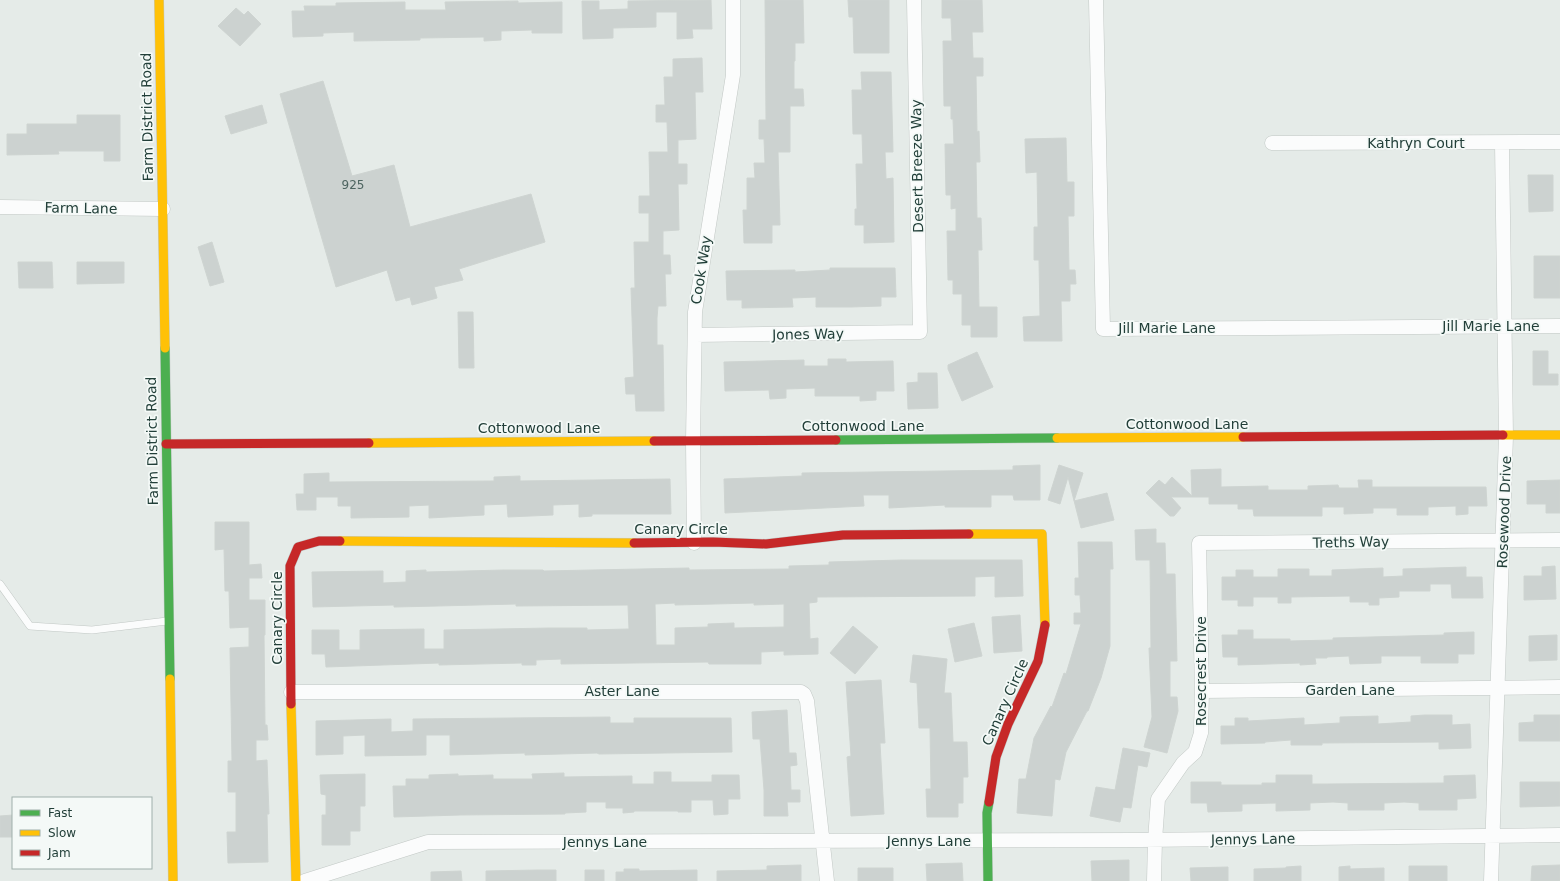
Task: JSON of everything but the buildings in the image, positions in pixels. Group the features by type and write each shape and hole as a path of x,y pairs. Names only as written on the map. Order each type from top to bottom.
{"street":[{"name":"Farm District Road","path":"160,0 173,881"},
{"name":"Cook Way","path":"694,543 693,441 696,304 733,75 733,0"},
{"name":"Desert Breeze Way","path":"914,0 920,332"},
{"name":"Jill Marie Lane","path":"1096,0 1103,329 1560,326"},
{"name":"Kathryn Court","path":"1272,143 1560,142"},
{"name":"Rosewood Drive","path":"1491,881 1497,689 1504,541 1506,436 1502,143"},
{"name":"Farm Lane","path":"0,207 163,209"},
{"name":"Jones Way","path":"695,335 920,332"},
{"name":"Cottonwood Lane","path":"166,444 1560,435"},
{"name":"Canary Circle","path":"296,881 291,692 290,566 298,547 320,541 766,544 843,535 1042,534 1045,623 1038,661 1008,724 996,757 987,813 988,881"},
{"name":"Treths Way","path":"1199,543 1560,540"},
{"name":"Rosecrest Drive","path":"1154,881 1154,840 1158,799 1183,763 1195,752 1201,733 1202,691 1199,543"},
{"name":"Garden Lane","path":"1202,691 1560,688"},
{"name":"Aster Lane","path":"291,692 801,692 808,701 822,840"},
{"name":"Jennys Lane","path":"305,881 428,842 1154,840 1560,835"},
{"path":"822,840 827,881"}],"lane":[{"path":"0,584 30,626 92,630 169,621"}],"traffic: fast":[{"path":"165,348 170,679"},
{"path":"836,440 1057,438"},
{"path":"988,881 987,813 989,802"}],"traffic: slow":[{"path":"159,0 165,348"},
{"path":"1503,435 1560,435"},
{"path":"1057,438 1243,437"},
{"path":"369,443 654,441"},
{"path":"969,534 1042,534 1045,625"},
{"path":"340,541 634,543"},
{"path":"170,679 173,881"},
{"path":"291,704 296,881"}],"traffic: jam":[{"path":"1243,437 1503,435"},
{"path":"654,441 836,440"},
{"path":"166,444 369,443"},
{"path":"634,543 713,542 766,544 843,535 969,534"},
{"path":"291,704 290,566 298,547 319,541 340,541"},
{"path":"989,802 996,757 1008,724 1038,661 1045,625"}]}
